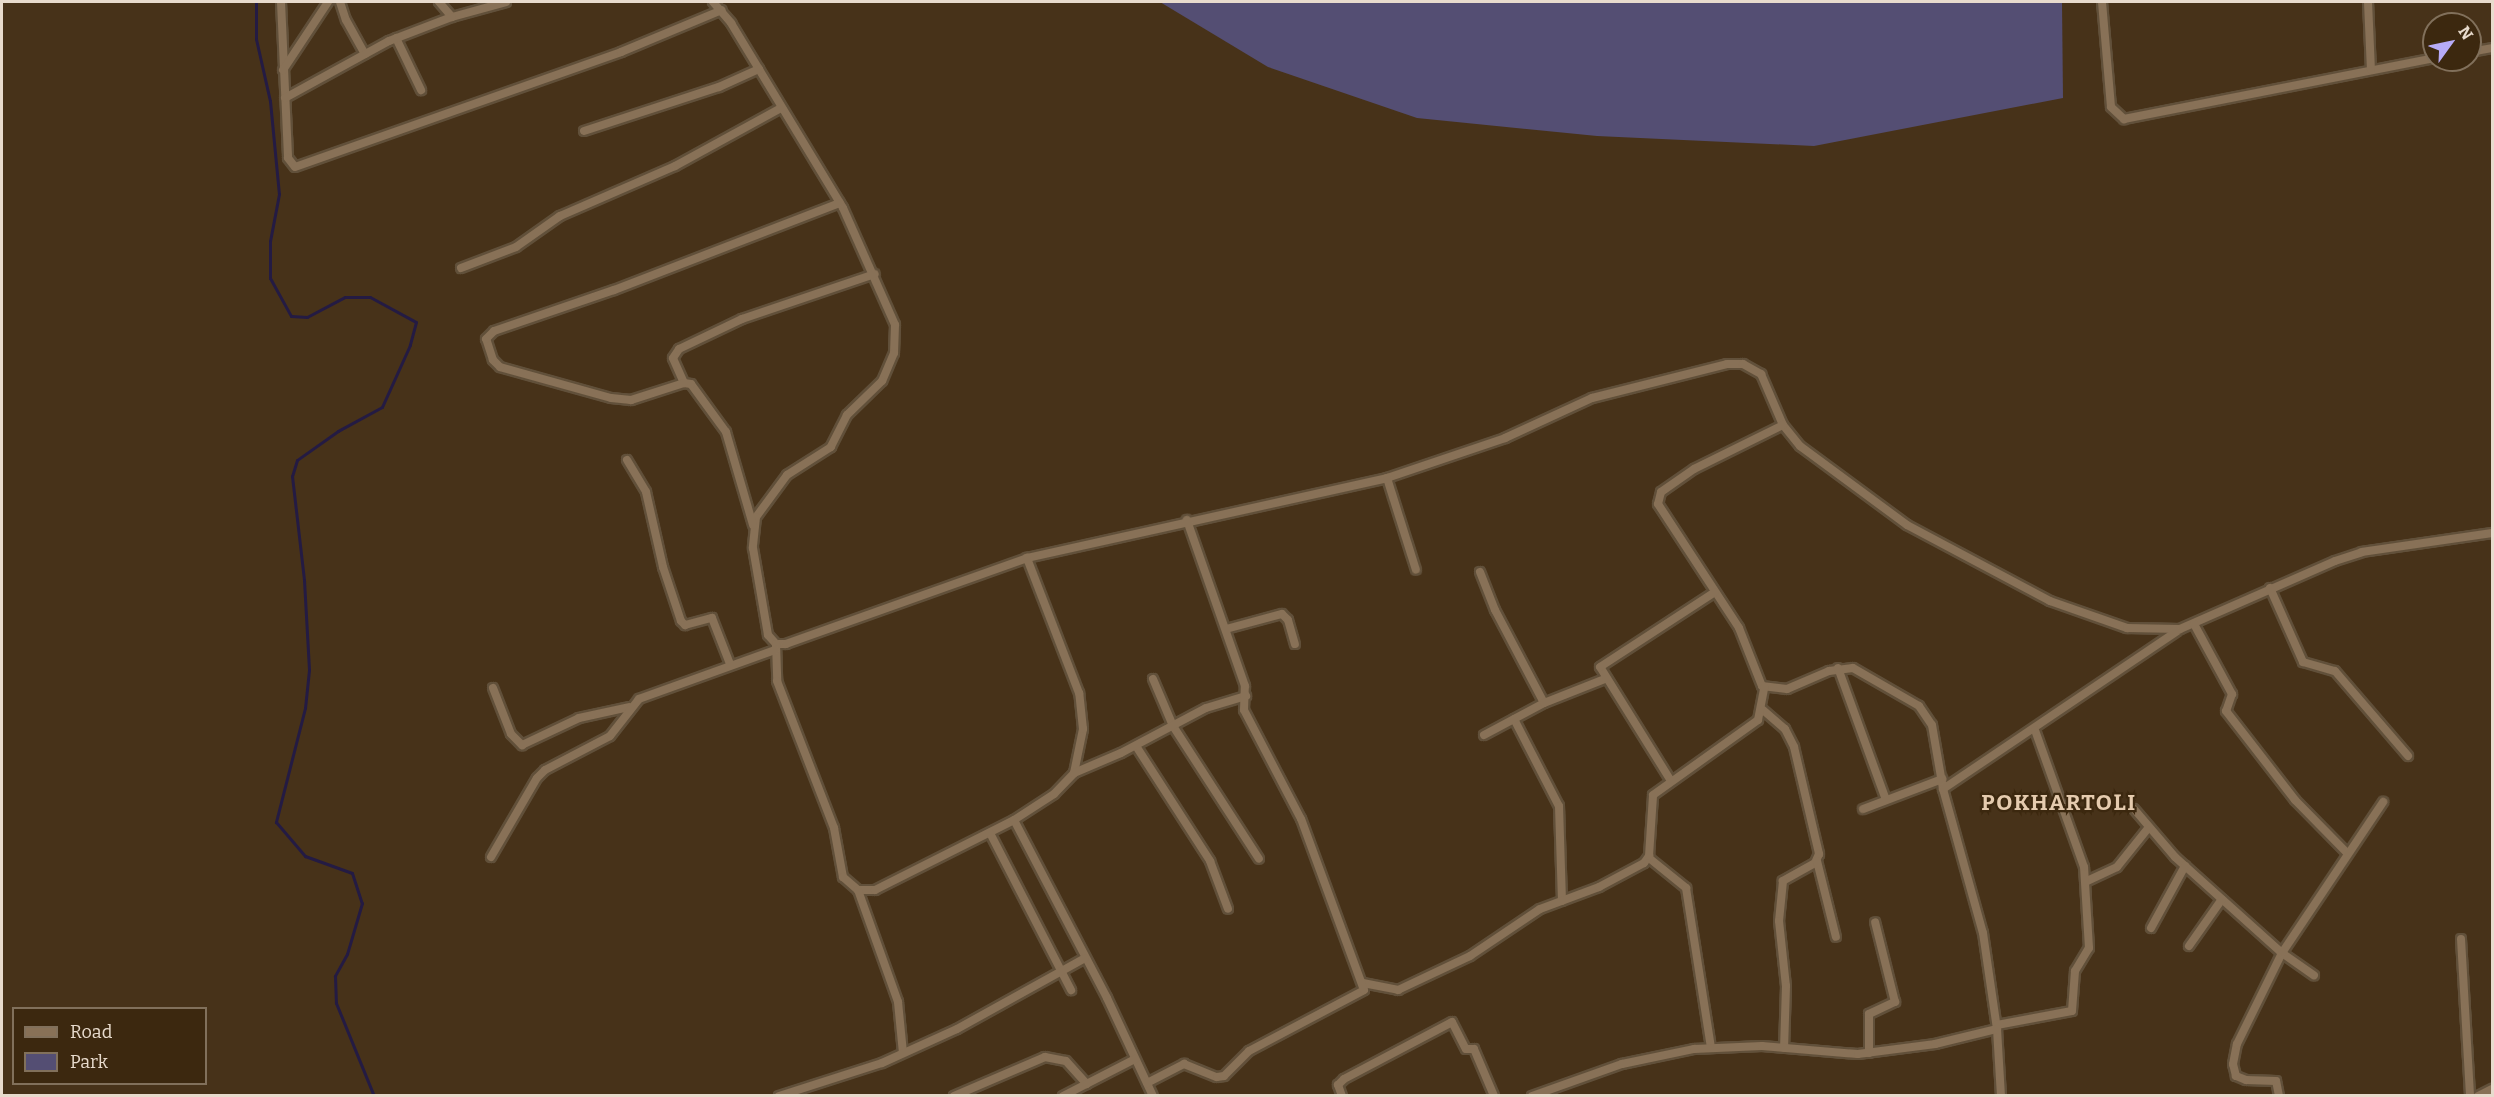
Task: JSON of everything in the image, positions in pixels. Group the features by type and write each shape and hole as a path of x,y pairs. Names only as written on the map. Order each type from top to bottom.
{"street":[{"path":"281,2 289,161 298,167 621,52 722,10"},
{"path":"283,70 328,2"},
{"path":"340,2 346,21 365,54"},
{"path":"439,2 452,17"},
{"path":"285,98 396,38 452,17 506,2"},
{"path":"713,2 722,10 840,203 875,274 895,325 894,353 890,369 847,415 831,447 787,475 776,486 753,526"},
{"path":"2102,2 2111,107 2124,119 2422,60"},
{"path":"2368,2 2371,70"},
{"path":"396,38 421,90"},
{"path":"584,131 673,99 719,87 759,69"},
{"path":"461,268 516,247 560,216 675,166 781,108"},
{"path":"840,203 614,290 494,331 486,339 491,355 500,367 611,398 631,400 684,383 695,387 726,432 753,526 753,548 768,634 776,647 777,681 834,828 843,877 858,890 896,996 903,1053"},
{"path":"684,383 673,358 678,349 742,319 875,274"},
{"path":"491,857 537,778 610,736 629,707 639,699 776,647 1026,558 1187,520 1387,478 1505,438 1592,398 1727,364 1743,364 1761,374 1783,425 1800,446 1907,525 2007,581 2103,622 2150,631 2180,629"},
{"path":"1648,858 1652,798 1671,781 1754,723 1762,710 1764,688 1743,636 1661,509 1658,495 1694,469 1783,425"},
{"path":"627,460 646,492 663,567 681,621 685,625 712,618 730,664"},
{"path":"1387,478 1416,570"},
{"path":"1147,1083 1184,1064 1217,1077 1224,1076 1249,1051 1362,994 1363,983 1305,829 1244,710 1246,696 1226,629 1187,520"},
{"path":"1943,789 2035,730 2180,629 2270,588 2362,552 2493,533"},
{"path":"1026,558 1079,693 1083,729 1074,774"},
{"path":"1480,572 1495,610 1544,703"},
{"path":"2270,588 2303,662 2335,671 2408,756"},
{"path":"1671,781 1600,668 1602,664 1715,592"},
{"path":"1226,629 1282,614 1288,620 1295,644"},
{"path":"2194,624 2232,694 2226,711 2295,800 2348,853"},
{"path":"1764,688 1793,688 1838,668 1860,670 1919,706 1935,731 1943,789 1976,898 1997,1027 2001,1095"},
{"path":"1838,668 1886,800"},
{"path":"1485,735 1544,703 1605,678"},
{"path":"1154,679 1173,726 1259,859"},
{"path":"493,688 511,734 522,745 579,718 629,707"},
{"path":"858,890 881,888 1014,820 1054,794 1074,774 1136,746 1219,702 1246,696"},
{"path":"1762,710 1785,729 1794,747 1819,851 1817,861 1836,937"},
{"path":"1514,719 1559,806 1562,901"},
{"path":"1532,1095 1622,1064 1711,1048 1784,1048 1869,1053 2073,1010 2074,974 2089,948 2087,882 2080,848 2035,730"},
{"path":"1136,746 1210,861 1228,909"},
{"path":"1863,809 1942,779"},
{"path":"2279,1095 2277,1082 2241,1080 2234,1073 2233,1064 2237,1044 2282,953 2383,802"},
{"path":"2134,809 2186,866 2282,953 2314,975"},
{"path":"1014,820 1153,1095"},
{"path":"2087,882 2117,867 2149,827"},
{"path":"990,833 1071,990"},
{"path":"1363,983 1398,990 1470,956 1527,916 1608,883 1648,858"},
{"path":"1648,858 1686,888 1711,1048"},
{"path":"1784,1048 1786,986 1779,921 1783,881 1817,861"},
{"path":"2151,928 2186,866"},
{"path":"2189,946 2222,899"},
{"path":"1869,1053 1869,1014 1895,1002 1875,922"},
{"path":"2461,939 2470,1095"},
{"path":"779,1095 790,1094 903,1053 987,1016 1061,970 1085,958"},
{"path":"1342,1095 1338,1085 1344,1079 1452,1022 1466,1049 1474,1049 1494,1095"},
{"path":"954,1095 1045,1057 1066,1061 1087,1084"},
{"path":"1063,1095 1135,1059"},
{"path":"2478,1095 2493,1089"}],"green space":[{"path":"1160,2 2062,2 2063,98 1814,146 1597,136 1417,118 1268,67"}],"waterway":[{"path":"256,2 256,39 270,101 279,194 270,241 270,278 291,316 307,317 345,297 370,297 416,322 410,345 382,407 338,431 297,460 292,476 304,580 309,670 305,708 276,822 305,856 352,873 362,903 347,954 335,976 336,1003 374,1096"}],"district":[{"name":"POKHARTOLI","path":"2059,803"}]}
